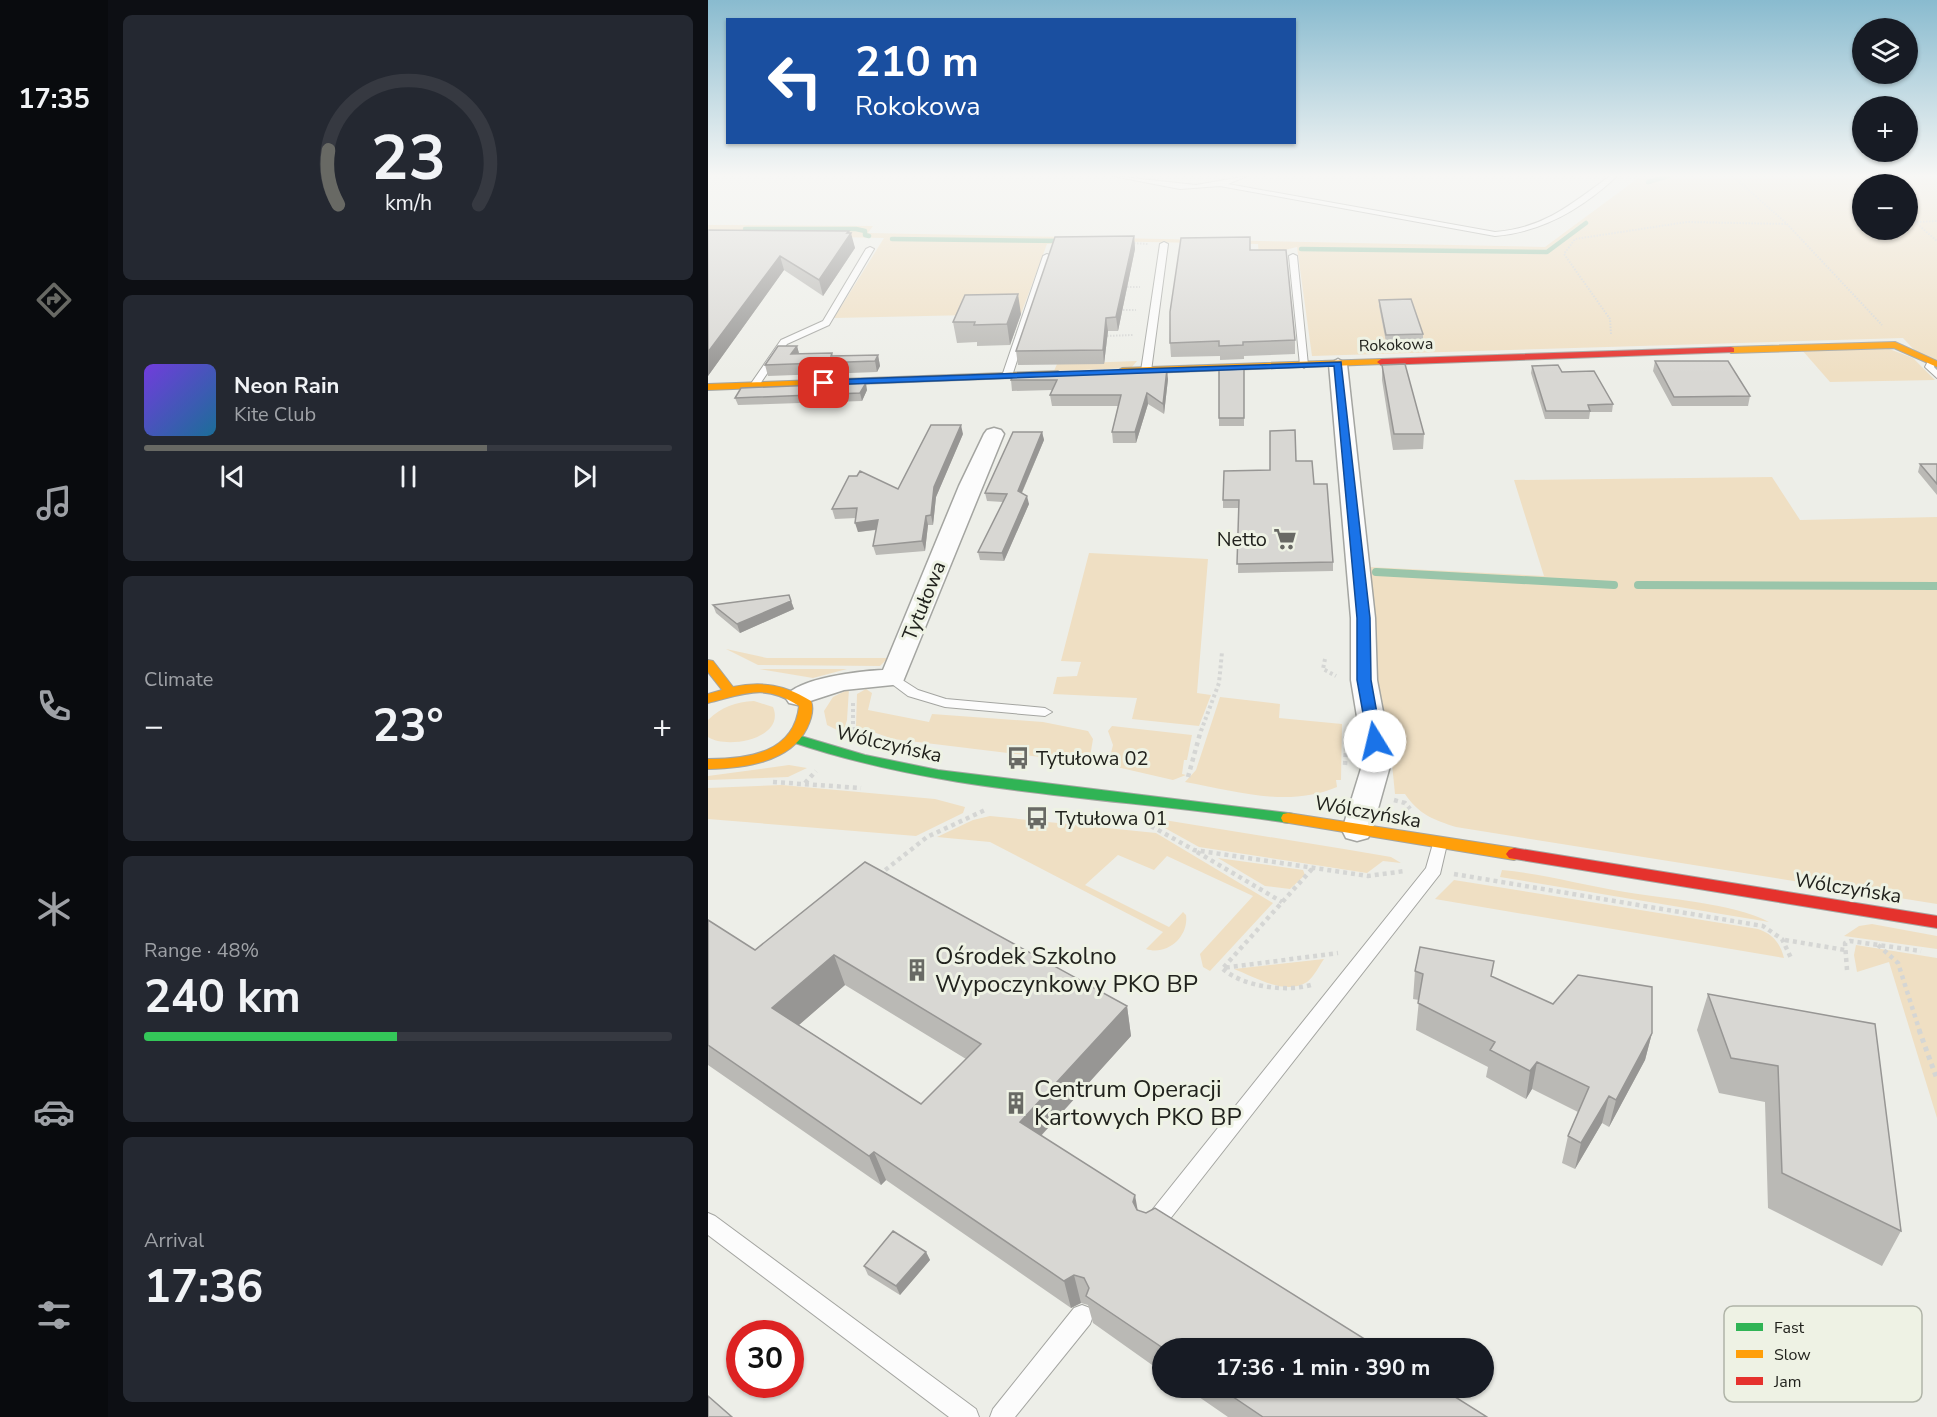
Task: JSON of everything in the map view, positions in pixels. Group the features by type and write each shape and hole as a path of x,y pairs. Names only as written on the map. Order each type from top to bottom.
{"street":[{"name":"Rokokowa","path":"1112,372 1881,345 1902,348 1935,367"},
{"path":"1338,364 1363,618 1364,680 1378,759 1376,775 1357,830"},
{"path":"708,387 1078,373"},
{"name":"Tytułowa","path":"893,678 970,486 994,434"},
{"path":"708,664 729,690"},
{"path":"798,697 828,684 864,678 893,678"},
{"path":"708,699 729,690 757,685 788,689 806,704 806,720 794,738 765,756 728,766 708,764"},
{"name":"Wólczyńska","path":"794,738 834,753 909,771 989,783 1206,805 1937,922"}],"lane":[{"path":"1146,371 1164,244"},
{"path":"755,385 784,342 826,324 870,249"},
{"path":"1007,376 1047,256"},
{"path":"1293,256 1304,365"},
{"path":"893,678 913,693 945,703 1045,712"},
{"path":"1150,1229 1434,870 1439,844"},
{"path":"708,1224 968,1417"},
{"path":"1000,1417 1082,1316"}],"path":[{"path":"1573,242 1564,254 1610,319 1612,353"},
{"path":"1804,242 1886,328 1881,345"},
{"path":"1116,287 1159,287"},
{"path":"1110,310 1155,310"},
{"path":"1101,336 1152,335"},
{"path":"1184,781 1190,776 1205,717 1219,683 1222,652"},
{"path":"804,783 818,768"},
{"path":"763,782 871,789"},
{"path":"976,807 996,810"},
{"path":"876,877 927,837 985,810"},
{"path":"1142,825 1153,827 1282,902"},
{"path":"1194,850 1368,876 1408,871"},
{"path":"1222,968 1313,869"},
{"path":"1388,874 1394,879"},
{"path":"1454,874 1763,926 1775,931 1785,940 1792,960"},
{"path":"1785,940 1845,951"},
{"path":"1847,970 1845,943 1850,941 1927,952"},
{"path":"1330,963 1345,945"},
{"path":"1878,945 1898,963 1902,972 1912,1010 1937,1078"},
{"path":"1222,968 1338,954"},
{"path":"1222,968 1226,972 1277,991 1301,990 1317,982"}],"shaded area":[{"path":"881,242 1076,242 1047,244 1021,314 834,318"},
{"path":"1155,242 1309,242 1545,247 1552,242 1937,242 1937,362 1918,354 1903,338 1312,356 1297,247 1259,256 1258,244"},
{"path":"1884,347 1913,358 1935,380 1830,382 1802,350"},
{"path":"1137,361 1131,368 1054,371 1057,364"},
{"path":"1772,477 1800,520 1937,517 1937,904 1456,827 1427,815 1415,807 1405,794 1395,794 1390,744 1377,684 1369,567 1544,576 1514,480"},
{"path":"1089,553 1208,559 1197,693 1211,695 1199,726 1132,719 1137,698 1053,694 1057,677 1077,676 1081,662 1061,661"},
{"path":"726,649 767,658 888,658 880,666 758,665"},
{"path":"759,669 847,669 813,678"},
{"path":"849,689 847,720 843,733 827,725 824,711 833,697"},
{"path":"866,689 872,693 868,710 929,722 932,714 1043,722 1088,731 1093,739 1089,763 893,739 856,726 857,694"},
{"path":"1220,697 1280,704 1279,718 1342,724 1341,780 1336,780 1337,787 1318,793 1280,797 1242,793 1185,782 1196,770"},
{"path":"754,701 773,707 775,718 771,727 763,734 741,741 728,742 708,737 708,720 713,715 729,706"},
{"path":"1112,726 1192,735 1187,760 1184,760 1182,774 1186,775 1173,780 1108,765 1113,745 1108,731"},
{"path":"789,765 807,768 788,777 708,780 708,776"},
{"path":"782,785 935,799 965,807 963,813 916,836 708,819 708,788"},
{"path":"990,816 1156,833 1273,903 1210,971 1203,967 1200,954 1253,896 1167,856 1154,870 1118,855 1085,885 1169,927 1183,912 1186,915 1184,931 1175,943 1162,950 1146,949 1163,932 990,842 937,837 973,820"},
{"path":"1158,819 1391,857 1401,863 1383,861 1367,873 1199,847 1154,822"},
{"path":"1218,858 1303,870 1305,875 1290,889 1265,886"},
{"path":"1502,870 1625,892 1699,902 1737,910 1769,922 1500,877"},
{"path":"1454,880 1758,929 1775,940 1784,958 1435,899"},
{"path":"1872,924 1937,936 1937,949 1844,936 1859,926"},
{"path":"1856,945 1937,958 1937,1118 1889,962 1857,972 1854,955"},
{"path":"1324,959 1307,982 1289,987 1270,984 1234,969"}],"building":[{"path":"708,242 845,242 819,280 780,256 708,352"},
{"path":"1053,242 1133,242 1116,317 1106,318 1103,350 1016,351"},
{"path":"1180,242 1250,242 1250,250 1286,250 1295,340 1243,342 1243,345 1219,346 1219,341 1170,343 1170,312"},
{"path":"1018,294 1007,324 974,325 975,322 953,322 965,295"},
{"path":"1411,299 1423,334 1386,335 1379,300"},
{"path":"778,346 797,346 791,354 878,355 875,361 765,365"},
{"path":"1655,361 1728,361 1750,396 1674,397"},
{"path":"1405,364 1424,434 1394,434 1382,365"},
{"path":"1558,365 1562,372 1594,371 1613,404 1588,405 1590,411 1546,411 1532,366"},
{"path":"1167,369 1163,404 1147,393 1135,432 1112,432 1121,395 1050,395 1057,380 1011,380 1013,375"},
{"path":"1244,369 1244,418 1219,418 1219,370"},
{"path":"866,383 860,393 735,398 741,388"},
{"path":"931,425 961,425 934,487 931,515 926,516 922,541 873,546 878,520 855,523 857,508 832,509 849,476 857,476 860,471 898,489"},
{"name":"Netto","path":"1295,430 1296,461 1312,461 1314,484 1327,484 1333,562 1237,564 1239,500 1223,500 1224,471 1270,470 1270,431"},
{"path":"1013,432 1042,432 1018,491 1027,496 1002,553 978,552 1007,494 985,493"},
{"path":"1920,464 1937,464 1937,484"},
{"path":"789,595 791,601 737,624 713,605"},
{"path":"865,862 1127,1006 1020,1122 1135,1195 1133,1202 1137,1210 1146,1213 1155,1208 1363,1338 1152,1338 1152,1341 1086,1296 1089,1288 1084,1278 1074,1275 1064,1281 874,1152 869,1156 708,1045 708,920 755,950","holes":["834,955 981,1044 921,1104 772,1008"]},
{"path":"1420,947 1494,961 1491,976 1553,1004 1578,975 1652,987 1652,1033 1616,1100 1609,1096 1581,1143 1568,1136 1589,1087 1537,1062 1530,1071 1490,1050 1495,1042 1418,1003 1423,974 1415,971"},
{"path":"1708,994 1875,1024 1901,1231 1782,1173 1778,1066 1731,1058"},
{"path":"893,1231 926,1252 896,1286 864,1266"},
{"path":"708,1396 732,1417 708,1417"},
{"path":"1235,1398 1457,1398 1487,1417 1263,1417"}],"waterway":[{"path":"1301,249 1547,252 1560,242"},
{"path":"1376,572 1614,585"},
{"path":"1638,585 1937,586"}],"traffic: fast":[{"path":"794,738 865,760 938,775 1288,818"}],"traffic: slow":[{"path":"1731,350 1895,345 1937,364"},
{"path":"1122,371 1381,362"},
{"path":"708,387 1058,374"},
{"path":"708,664 729,690"},
{"path":"708,699 734,690 758,687 782,691 806,704 804,721 797,734 786,745 772,753 740,762 708,764"},
{"path":"1288,818 1514,854"}],"traffic: jam":[{"path":"1381,362 1731,350"},
{"path":"1514,854 1937,922"}],"place":[{"name":"Netto","path":"1285,539"},
{"name":"Tytułowa 02","path":"1018,758"},
{"name":"Tytułowa 01","path":"1037,818"},
{"name":"Ośrodek Szkolno Wypoczynkowy PKO BP","path":"917,970"},
{"name":"Centrum Operacji Kartowych PKO BP","path":"1016,1103"}],"route":[{"path":"824,383 1338,364 1363,618 1364,680 1375,741"}]}
